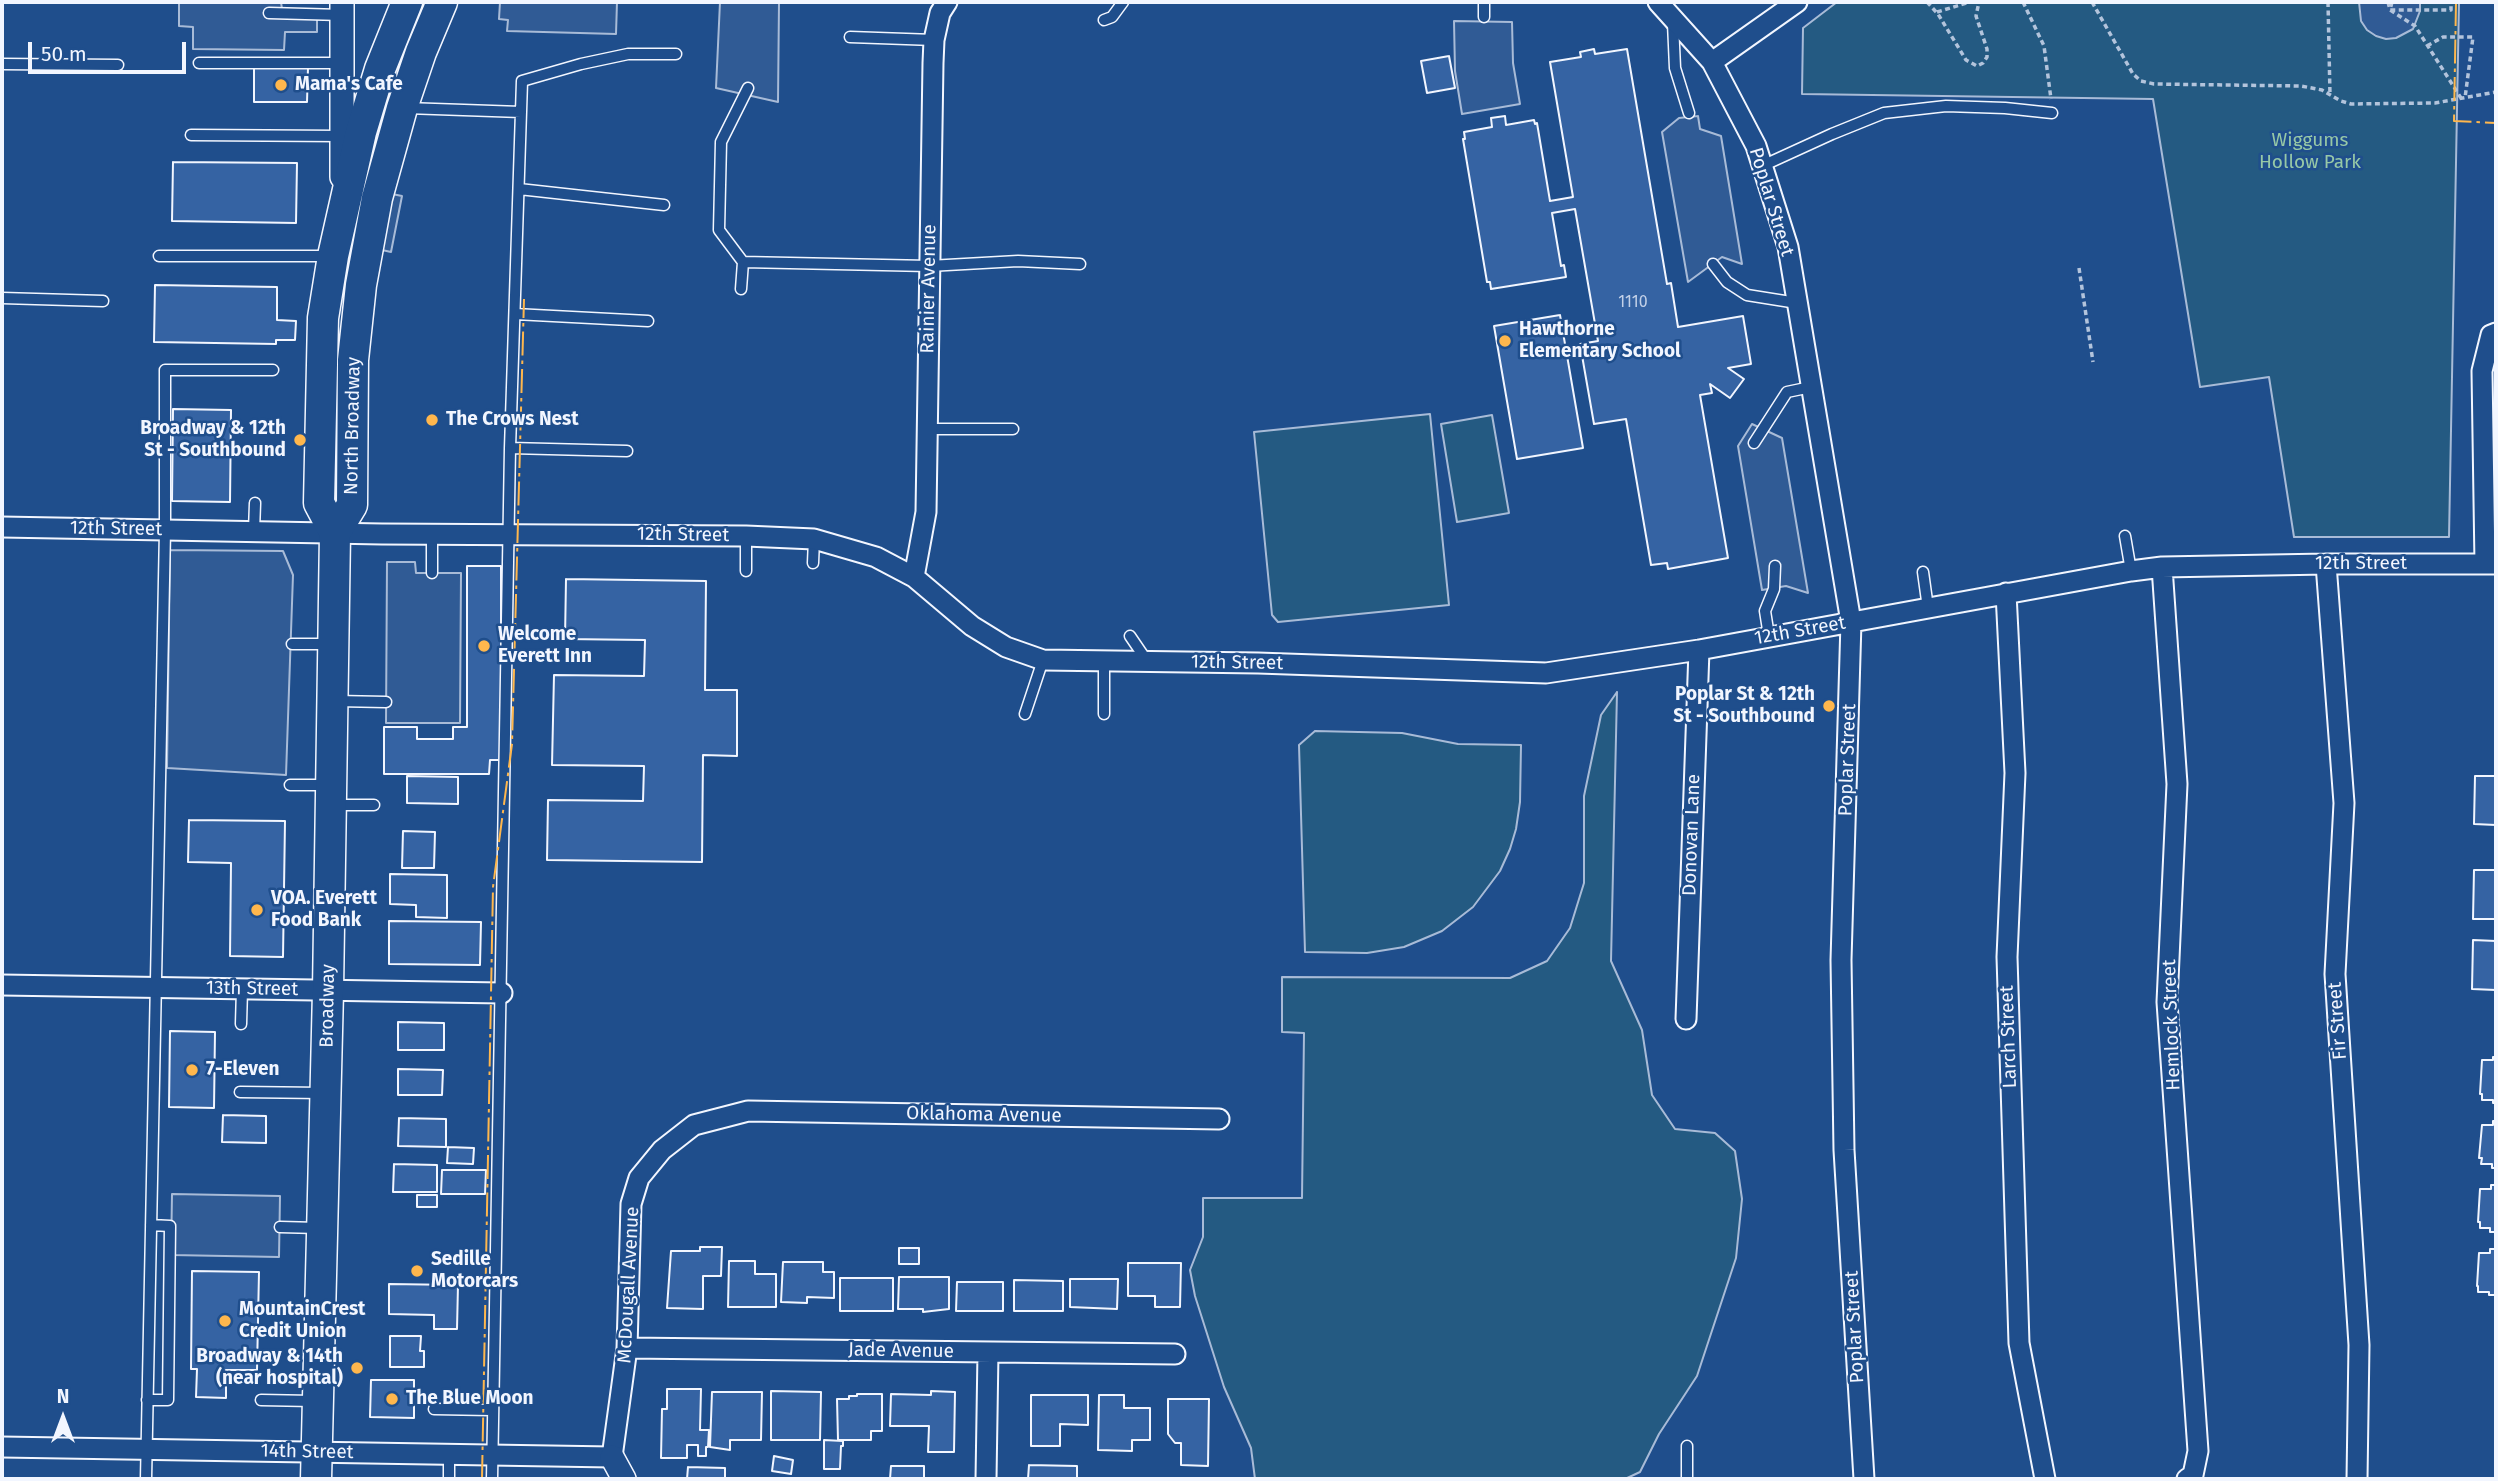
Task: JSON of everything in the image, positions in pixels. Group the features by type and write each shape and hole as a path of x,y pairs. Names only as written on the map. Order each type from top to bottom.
{"main road":[{"name":"North Broadway","path":"335,533 319,503 323,318 342,212 351,136 407,2"},
{"name":"North Broadway","path":"335,533 352,505 353,360 361,285 377,198 402,108 421,51 442,2"},
{"name":"Broadway","path":"316,1466 326,1093 335,533"}],"street":[{"name":"Rainier Avenue","path":"914,577 926,512 934,40 940,13 947,2"},
{"name":"Poplar Street","path":"1658,2 1712,62 1756,146 1788,247 1851,622 1841,973 1844,1150 1864,1479"},
{"path":"1712,62 1797,2"},
{"path":"342,8 342,63 351,136"},
{"path":"2491,564 2483,371 2491,335 2496,333"},
{"name":"12th Street","path":"2,527 814,538 877,557 914,577 983,633 1006,647 1043,660 1258,663 1546,673 1699,650 2162,567 2491,564"},
{"name":"Fir Street","path":"2326,564 2344,803 2335,974 2360,1345 2357,1479"},
{"name":"Hemlock Street","path":"2162,567 2177,785 2167,1002 2198,1451 2193,1475 2187,1479"},
{"name":"Larch Street","path":"2006,593 2015,773 2007,957 2020,1343 2045,1479"},
{"name":"Donovan Lane","path":"1686,1019 1699,650"},
{"name":"13th Street","path":"2,985 502,993"},
{"name":"Oklahoma Avenue","path":"748,1111 1219,1119"},
{"name":"McDougall Avenue","path":"612,1457 627,1348 631,1204 639,1178 662,1150 694,1125 748,1111"},
{"name":"Jade Avenue","path":"627,1348 1175,1354"},
{"path":"986,1479 988,1352"},
{"name":"14th Street","path":"2,1447 147,1449 316,1466 449,1454 612,1457"},
{"path":"612,1457 624,1479"}],"lane":[{"path":"1104,20 1112,17 1123,2"},
{"path":"1484,2 1484,17"},
{"path":"269,13 342,8"},
{"path":"1673,19 1675,68 1689,113"},
{"path":"850,37 934,40"},
{"path":"492,1479 491,1410 502,993 498,806 522,81 628,54 676,54"},
{"path":"199,63 342,63"},
{"path":"2,64 118,65"},
{"path":"741,289 743,262 719,230 721,142 748,88"},
{"path":"1762,166 1884,113 1947,106 2052,113"},
{"path":"402,108 521,112"},
{"path":"191,135 351,136"},
{"path":"519,189 664,205"},
{"path":"159,256 333,256"},
{"path":"743,262 929,266 1018,261 1080,264"},
{"path":"1713,264 1727,282 1747,295 1797,303"},
{"path":"2,298 103,301"},
{"path":"515,314 648,321"},
{"path":"146,1479 165,530 165,370 273,370"},
{"path":"1754,443 1787,392 1811,387"},
{"path":"927,429 1013,429"},
{"path":"510,448 627,451"},
{"path":"254,531 255,503"},
{"path":"432,533 432,573"},
{"path":"746,536 746,571"},
{"path":"2125,536 2130,571"},
{"path":"813,563 814,538"},
{"path":"1769,636 1765,611 1774,589 1774,566"},
{"path":"1923,572 1928,608"},
{"path":"1130,636 1147,661"},
{"path":"292,644 333,645"},
{"path":"1025,714 1043,660"},
{"path":"1104,661 1104,714"},
{"path":"332,701 386,702"},
{"path":"290,785 374,805"},
{"path":"241,1024 242,989"},
{"path":"240,1092 326,1093"},
{"path":"147,1400 168,1400 170,1226 151,1225"},
{"path":"280,1227 322,1228"},
{"path":"261,1400 317,1401"},
{"path":"434,1409 491,1410"},
{"path":"1687,1446 1687,1479"},
{"path":"449,1454 449,1479"}],"path":[{"path":"1927,2 1937,12 1966,60 1977,65 1983,63 1987,57 1976,16 1979,2"},
{"path":"1937,12 1970,2"},
{"path":"2023,2 2044,46 2052,113"},
{"path":"2092,2 2133,74 2154,84 2301,86 2322,90 2351,104 2435,103 2496,92"},
{"path":"2329,2 2330,94"},
{"path":"2390,2 2390,10"},
{"path":"2390,10 2451,10 2451,2"},
{"path":"2390,10 2415,26 2463,98"},
{"path":"2427,46 2442,37 2473,37 2463,98"},
{"path":"2079,268 2093,362"}],"green space":[{"name":"Wiggums Hollow Park","path":"1837,2 2459,2 2449,537 2294,537 2269,377 2200,387 2153,99 1802,94 1803,28"},
{"path":"1430,414 1449,605 1278,622 1272,615 1254,432"},
{"path":"1492,415 1509,513 1457,522 1441,424"},
{"path":"1617,692 1611,961 1642,1030 1652,1095 1675,1129 1715,1133 1735,1151 1742,1199 1736,1258 1697,1376 1659,1434 1640,1472 1625,1479 1255,1479 1251,1448 1224,1387 1195,1296 1190,1270 1203,1237 1203,1198 1302,1198 1304,1033 1282,1032 1282,977 1510,978 1547,961 1570,928 1584,883 1584,796 1601,715"},
{"path":"1315,731 1402,733 1458,744 1521,745 1520,802 1510,849 1500,871 1473,907 1442,931 1404,947 1367,953 1305,952 1299,745"}],"shaded area":[{"path":"179,2 281,2 282,9 317,10 317,32 285,32 284,50 193,49 193,27 179,26"},
{"path":"500,2 617,2 616,34 507,31 508,20 499,19"},
{"path":"720,2 779,2 778,102 716,88"},
{"path":"2359,2 2420,2 2420,11 2413,29 2396,38 2386,39 2367,30 2361,21"},
{"path":"1454,21 1512,22 1513,63 1520,104 1462,114 1455,71"},
{"path":"1698,116 1700,129 1721,136 1742,264 1722,257 1688,282 1662,132 1679,118"},
{"path":"392,194 402,196 391,252 382,250"},
{"path":"1752,424 1782,438 1808,593 1786,586 1762,590 1738,446"},
{"path":"170,550 283,551 293,575 286,775 167,768"},
{"path":"387,562 415,562 416,573 461,573 460,723 386,723"},
{"path":"172,1194 280,1196 279,1257 171,1255"}],"building":[{"name":"Hawthorne Elementary School","path":"1594,49 1595,54 1627,49 1667,284 1671,283 1678,327 1743,316 1751,364 1728,368 1744,379 1730,398 1710,384 1712,393 1700,395 1728,558 1668,569 1667,563 1651,565 1626,419 1594,424 1580,344 1598,341 1575,209 1552,213 1561,266 1564,265 1566,277 1491,289 1490,282 1487,282 1464,132 1492,127 1491,118 1505,116 1506,125 1534,120 1535,124 1537,123 1550,201 1573,197 1550,62 1581,57 1580,52"},
{"path":"1449,56 1455,88 1427,93 1421,61"},
{"name":"Mama's Cafe","path":"254,68 308,68 307,102 254,102"},
{"path":"173,162 297,163 296,223 172,221"},
{"path":"155,285 277,287 277,320 296,321 295,340 276,340 276,344 154,342"},
{"path":"1560,315 1583,448 1517,459 1494,326"},
{"path":"173,409 231,410 230,502 172,501"},
{"name":"Welcome Everett Inn","path":"467,566 501,566 501,760 490,760 489,774 384,774 384,727 417,727 417,739 453,739 453,727 467,727"},
{"path":"566,579 706,581 705,690 737,690 737,756 703,755 702,862 547,860 548,800 643,801 644,766 552,765 554,675 644,676 645,640 565,639"},
{"path":"407,776 458,777 458,804 407,803"},
{"path":"2475,776 2496,776 2496,825 2474,824"},
{"name":"VOA. Everett Food Bank","path":"189,820 285,821 283,957 230,956 231,863 188,862"},
{"path":"403,831 435,832 434,868 402,868"},
{"path":"2474,870 2496,870 2496,919 2473,919"},
{"path":"390,874 447,875 447,918 416,917 416,905 390,904"},
{"path":"389,921 481,922 480,965 389,964"},
{"path":"2473,940 2496,941 2496,990 2472,989"},
{"path":"398,1022 444,1023 444,1050 398,1050"},
{"name":"7-Eleven","path":"170,1031 215,1032 214,1108 169,1107"},
{"path":"2493,1057 2496,1057 2496,1103 2493,1103 2493,1100 2482,1100 2480,1094 2482,1060 2493,1060"},
{"path":"398,1069 443,1070 442,1095 398,1095"},
{"path":"223,1115 266,1116 266,1143 222,1142"},
{"path":"399,1118 446,1119 446,1147 398,1146"},
{"path":"2493,1121 2496,1121 2496,1168 2492,1168 2492,1164 2481,1164 2482,1158 2479,1158 2482,1125 2493,1125"},
{"path":"448,1147 474,1148 473,1164 447,1163"},
{"path":"394,1164 437,1165 437,1192 393,1192"},
{"path":"442,1170 486,1170 485,1194 441,1194"},
{"path":"2491,1185 2496,1185 2496,1232 2490,1232 2490,1228 2480,1228 2478,1222 2480,1189 2491,1189"},
{"path":"417,1195 437,1195 437,1207 417,1207"},
{"path":"700,1247 722,1247 721,1276 703,1276 703,1309 667,1308 671,1251 700,1251"},
{"path":"899,1248 919,1248 919,1264 899,1264"},
{"path":"2490,1249 2496,1249 2496,1295 2478,1292 2477,1286 2479,1253 2490,1253"},
{"path":"729,1261 755,1261 755,1274 776,1274 776,1307 728,1307"},
{"path":"783,1262 823,1262 823,1272 834,1272 834,1298 807,1297 807,1303 781,1302"},
{"path":"1128,1263 1181,1263 1180,1307 1155,1307 1155,1296 1128,1296"},
{"name":"MountainCrest Credit Union","path":"192,1271 259,1272 257,1370 226,1370 226,1398 196,1397 197,1369 191,1369"},
{"path":"899,1277 949,1277 949,1309 923,1312 923,1309 898,1309"},
{"path":"840,1278 893,1278 893,1311 840,1311"},
{"path":"1070,1279 1118,1279 1117,1309 1070,1307"},
{"path":"1014,1280 1063,1281 1063,1311 1014,1311"},
{"path":"957,1282 1003,1282 1003,1311 956,1311"},
{"path":"389,1284 458,1285 457,1329 434,1329 434,1315 389,1314"},
{"path":"390,1336 421,1336 420,1351 424,1351 424,1367 390,1367"},
{"name":"The Blue Moon","path":"371,1380 414,1380 414,1418 370,1417"},
{"path":"667,1389 701,1389 700,1430 709,1430 706,1456 698,1456 698,1445 687,1445 687,1458 661,1458 662,1409 667,1409"},
{"path":"771,1391 821,1392 820,1440 771,1440"},
{"path":"931,1391 955,1392 954,1452 928,1452 929,1426 890,1426 891,1394 931,1395"},
{"path":"712,1392 762,1392 761,1440 730,1440 730,1450 710,1447"},
{"path":"882,1394 882,1431 871,1431 871,1440 838,1440 837,1399 849,1399 849,1396"},
{"path":"1031,1395 1088,1395 1088,1425 1060,1424 1060,1446 1031,1446"},
{"path":"1099,1395 1124,1395 1124,1408 1150,1408 1150,1440 1132,1440 1132,1451 1098,1450"},
{"path":"1168,1399 1209,1399 1208,1466 1181,1465 1181,1443 1175,1443 1168,1434"},
{"path":"824,1440 843,1441 840,1469 824,1469"},
{"path":"774,1456 793,1460 791,1474 772,1471"},
{"path":"1029,1465 1077,1466 1077,1479 1028,1479"},
{"path":"891,1466 924,1466 924,1479 890,1479"},
{"path":"688,1467 725,1468 725,1479 687,1479"}],"power":[{"path":"2456,2 2454,121 2496,123"},
{"path":"482,1479 493,887 512,744 524,299"}],"place":[{"name":"Mama's Cafe","path":"281,85"},
{"name":"Hawthorne Elementary School","path":"1505,341"},
{"name":"The Crows Nest","path":"432,420"},
{"name":"Broadway & 12th St - Southbound","path":"300,440"},
{"name":"Welcome Everett Inn","path":"484,646"},
{"name":"Poplar St & 12th St - Southbound","path":"1829,706"},
{"name":"VOA. Everett Food Bank","path":"257,910"},
{"name":"7-Eleven","path":"192,1070"},
{"name":"Sedille Motorcars","path":"417,1271"},
{"name":"MountainCrest Credit Union","path":"225,1321"},
{"name":"Broadway & 14th (near hospital)","path":"357,1368"},
{"name":"The Blue Moon","path":"392,1399"}]}
